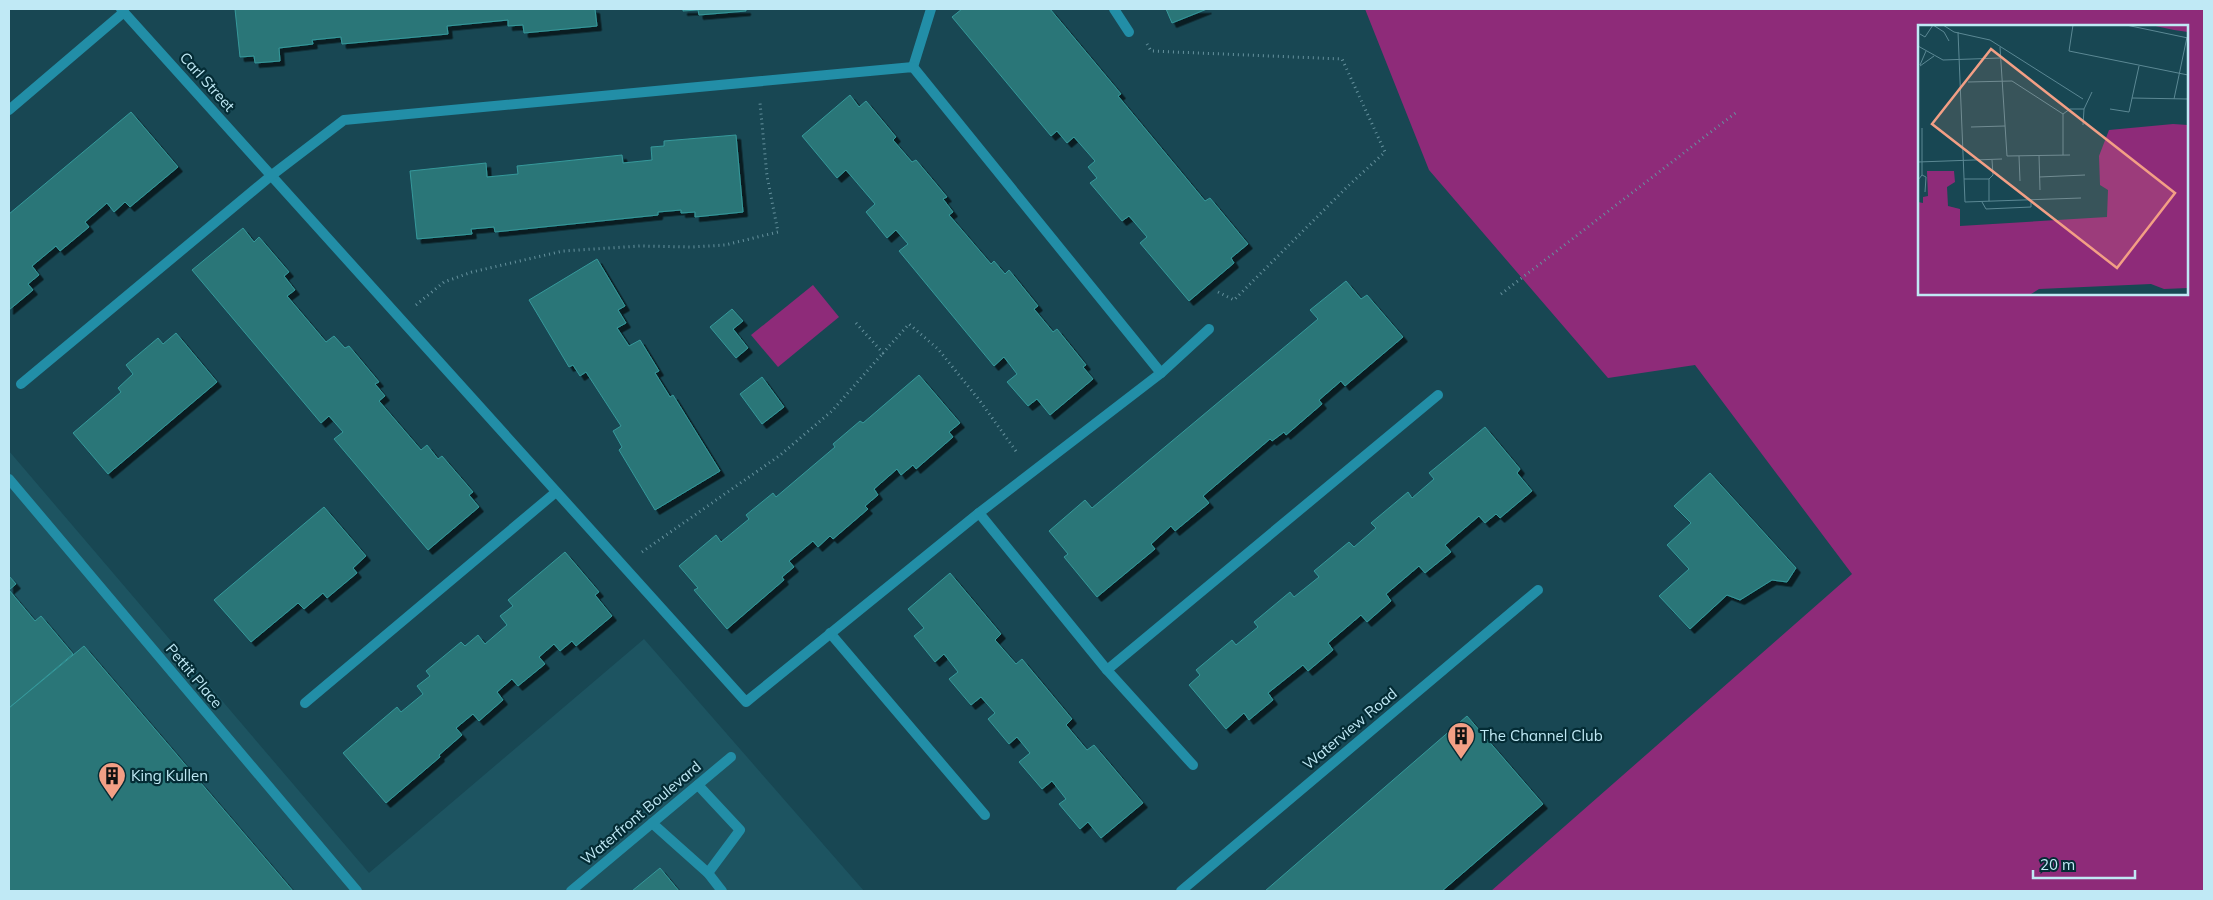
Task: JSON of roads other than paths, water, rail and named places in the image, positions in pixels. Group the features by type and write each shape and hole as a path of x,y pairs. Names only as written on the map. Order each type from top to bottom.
{"street":[{"path":"913,67 931,9"},
{"path":"1114,9 1129,32"},
{"path":"9,110 122,10"},
{"name":"Carl Street","path":"122,10 746,702 830,633"},
{"path":"21,384 272,175 344,120 913,67"},
{"path":"913,67 1161,373"},
{"path":"984,815 830,633 978,513 1161,373 1209,329"},
{"path":"1106,670 1438,395"},
{"name":"Pettit Place","path":"9,480 357,891"},
{"path":"305,703 556,492"},
{"path":"978,513 1106,670 1193,765"},
{"name":"Waterview Road","path":"1181,891 1538,590"},
{"name":"Waterfront Boulevard","path":"571,891 731,757"},
{"path":"698,785 740,830 708,873"},
{"path":"652,823 708,873 722,891"}],"place":[{"name":"The Channel Club","path":"1461,760"},
{"name":"King Kullen","path":"112,800"}]}
